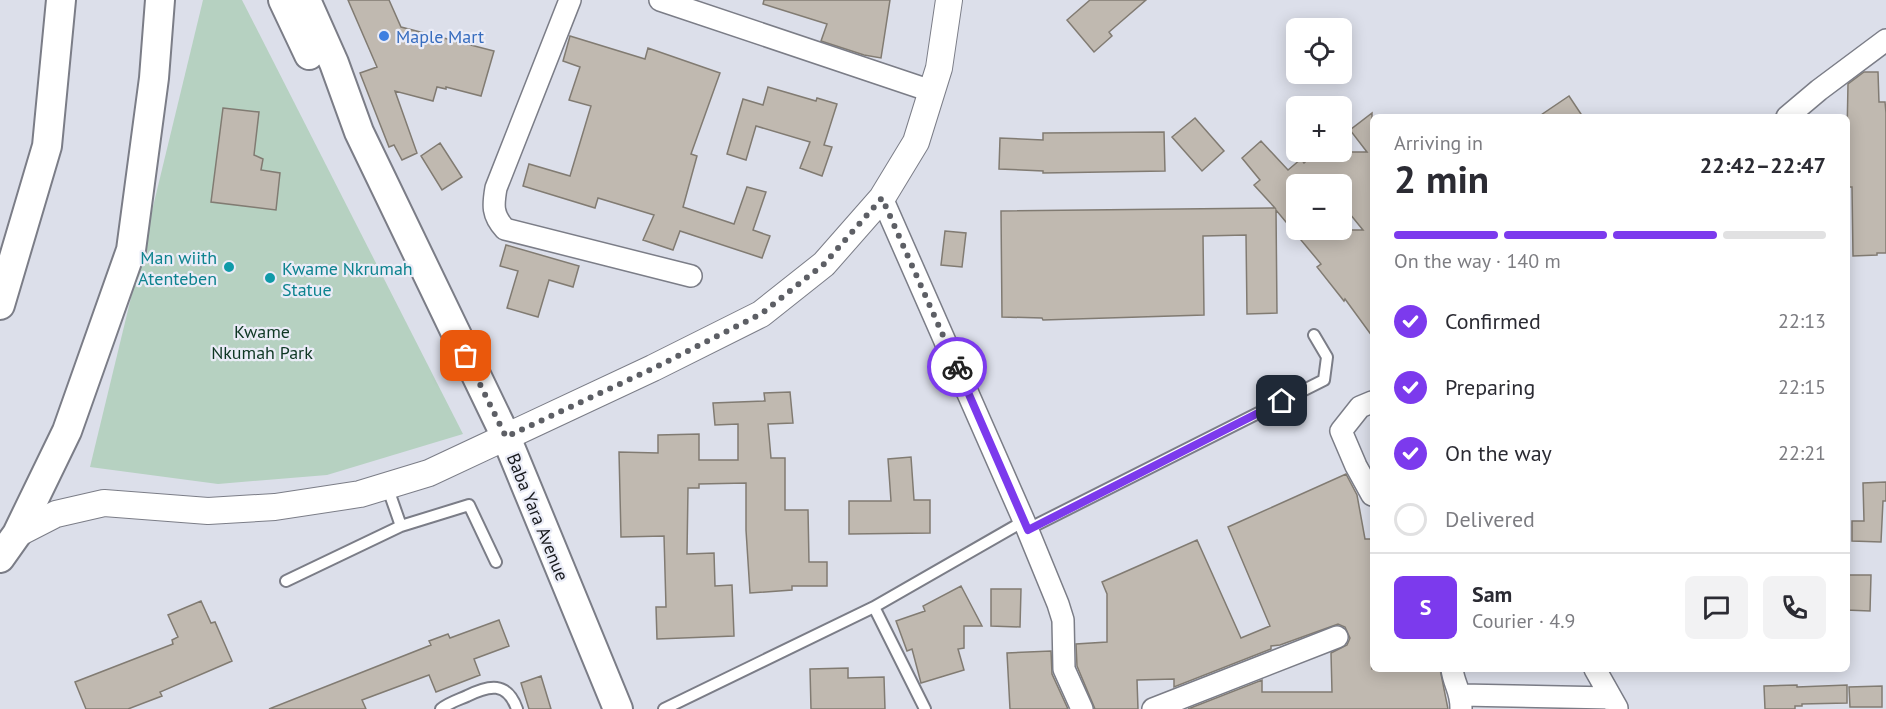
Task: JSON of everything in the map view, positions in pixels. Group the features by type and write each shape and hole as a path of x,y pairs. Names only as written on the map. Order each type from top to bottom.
{"main road":[{"path":"0,305 47,146 61,0"},
{"path":"0,558 17,534 67,431 131,250 154,78 160,0"},
{"name":"Baba Yara Avenue","path":"283,0 316,69 359,132"},
{"name":"Baba Yara Avenue","path":"306,0 334,63 359,132 506,437 618,709"}],"street":[{"path":"570,0 496,188 493,212 505,229 691,276"},
{"path":"660,0 931,91"},
{"path":"17,534 56,514 104,502 208,511 275,507 360,494 429,473 654,368 761,314 824,264 882,198 916,142 939,68 949,0"},
{"path":"1791,114 1886,40"},
{"path":"882,198 1026,525 1063,620 1064,669 1082,709"},
{"path":"1370,403 1360,407 1341,431 1370,491"},
{"path":"1153,709 1336,637"},
{"path":"1452,672 1461,702 1614,704 1597,672"}],"lane":[{"path":"664,709 874,607 1026,525 1324,380 1326,357 1314,335"},
{"path":"387,486 401,526"},
{"path":"286,581 401,526 469,505 496,562"},
{"path":"874,607 926,709"},
{"path":"441,709 484,687 500,688 513,699 517,709"}],"green space":[{"name":"Kwame Nkumah Park","path":"203,0 242,0 463,434 327,475 218,484 90,467"}],"building":[{"path":"348,0 389,0 401,27 494,51 481,96 446,87 446,89 437,87 433,101 395,91 417,153 402,160 394,145 389,147 360,73 377,67"},
{"path":"764,0 890,0 881,58 821,41 827,24 763,4"},
{"path":"1090,0 1146,0 1109,32 1112,36 1094,52 1067,20"},
{"path":"570,36 645,59 648,48 720,73 691,154 697,156 683,207 734,224 747,187 766,192 753,230 770,236 762,258 680,231 673,250 643,240 654,215 598,198 595,208 523,186 529,164 570,176 591,106 569,100 580,67 563,61"},
{"path":"1864,72 1878,72 1879,102 1885,102 1886,253 1877,253 1877,255 1853,256 1848,84"},
{"path":"768,87 816,101 817,98 837,104 824,145 832,147 822,176 800,168 810,142 756,126 746,160 727,154 743,99 763,105"},
{"path":"1569,96 1581,114 1542,114"},
{"path":"223,108 259,112 254,155 263,159 261,170 280,173 276,210 211,202"},
{"path":"1370,115 1370,333 1345,299 1344,301 1317,267 1321,264 1301,240 1352,240 1352,230 1363,230 1352,216 1352,174 1286,174 1286,222 1276,210 1277,313 1247,314 1246,235 1203,236 1204,315 1043,320 1042,318 1002,317 1001,211 1275,208 1254,185 1260,180 1242,158 1261,141 1288,170 1297,162 1352,162 1352,152 1367,152 1352,133 1352,128"},
{"path":"1195,118 1224,151 1202,171 1172,137"},
{"path":"1164,132 1165,171 1043,173 1043,171 999,169 1000,138 1043,140 1043,133"},
{"path":"440,143 462,177 442,190 421,156"},
{"path":"945,231 966,233 962,267 941,265"},
{"path":"506,245 579,266 573,287 549,280 538,317 507,308 518,271 500,266"},
{"path":"790,392 793,423 768,424 771,458 785,458 785,510 808,510 809,562 827,562 827,586 792,586 792,590 750,593 746,483 699,484 699,488 688,488 687,554 714,553 715,586 732,585 734,636 657,639 656,607 666,607 664,536 621,537 619,452 658,453 658,435 699,434 699,460 738,460 738,424 715,425 713,403 765,401 764,393"},
{"path":"911,457 914,500 930,500 930,533 849,534 849,501 891,501 888,459"},
{"path":"1346,474 1357,495 1365,539 1370,539 1370,672 1441,672 1448,709 1188,709 1262,680 1262,692 1332,692 1331,653 1347,645 1350,638 1345,627 1338,624 1280,645 1271,646 1271,649 1174,687 1174,679 1137,680 1138,709 1095,709 1077,666 1076,644 1107,642 1107,594 1102,582 1197,540 1241,638 1270,626 1228,527"},
{"path":"1886,482 1881,542 1852,541 1852,521 1864,521 1863,483"},
{"path":"1850,575 1871,575 1870,611 1850,610"},
{"path":"961,586 982,626 964,626 964,648 958,649 964,670 921,683 912,649 907,651 896,621 925,611 923,606"},
{"path":"991,589 1021,589 1020,627 991,626"},
{"path":"201,601 211,623 215,622 232,661 160,692 162,696 128,709 86,709 75,682 173,644 172,640 178,637 168,615"},
{"path":"499,620 509,646 474,659 480,675 436,692 429,675 362,700 366,709 269,709 431,645 429,641 448,634 450,638"},
{"path":"1051,651 1052,674 1068,709 1010,709 1007,653"},
{"path":"848,668 848,678 884,677 885,709 811,709 810,669"},
{"path":"541,676 551,709 529,709 521,683"},
{"path":"1797,685 1797,687 1847,685 1847,703 1802,704 1802,706 1795,706 1795,709 1765,709 1764,686"},
{"path":"1882,686 1882,707 1850,707 1849,687"}],"way so far":[{"path":"466,356 506,437 654,368 761,314 824,264 882,198 957,367"}],"place":[{"name":"Maple Mart","path":"384,36"},
{"name":"Man wiith Atenteben","path":"229,267"},
{"name":"Kwame Nkrumah Statue","path":"270,278"}],"route":[{"path":"957,367 1028,530 1282,401"}]}
